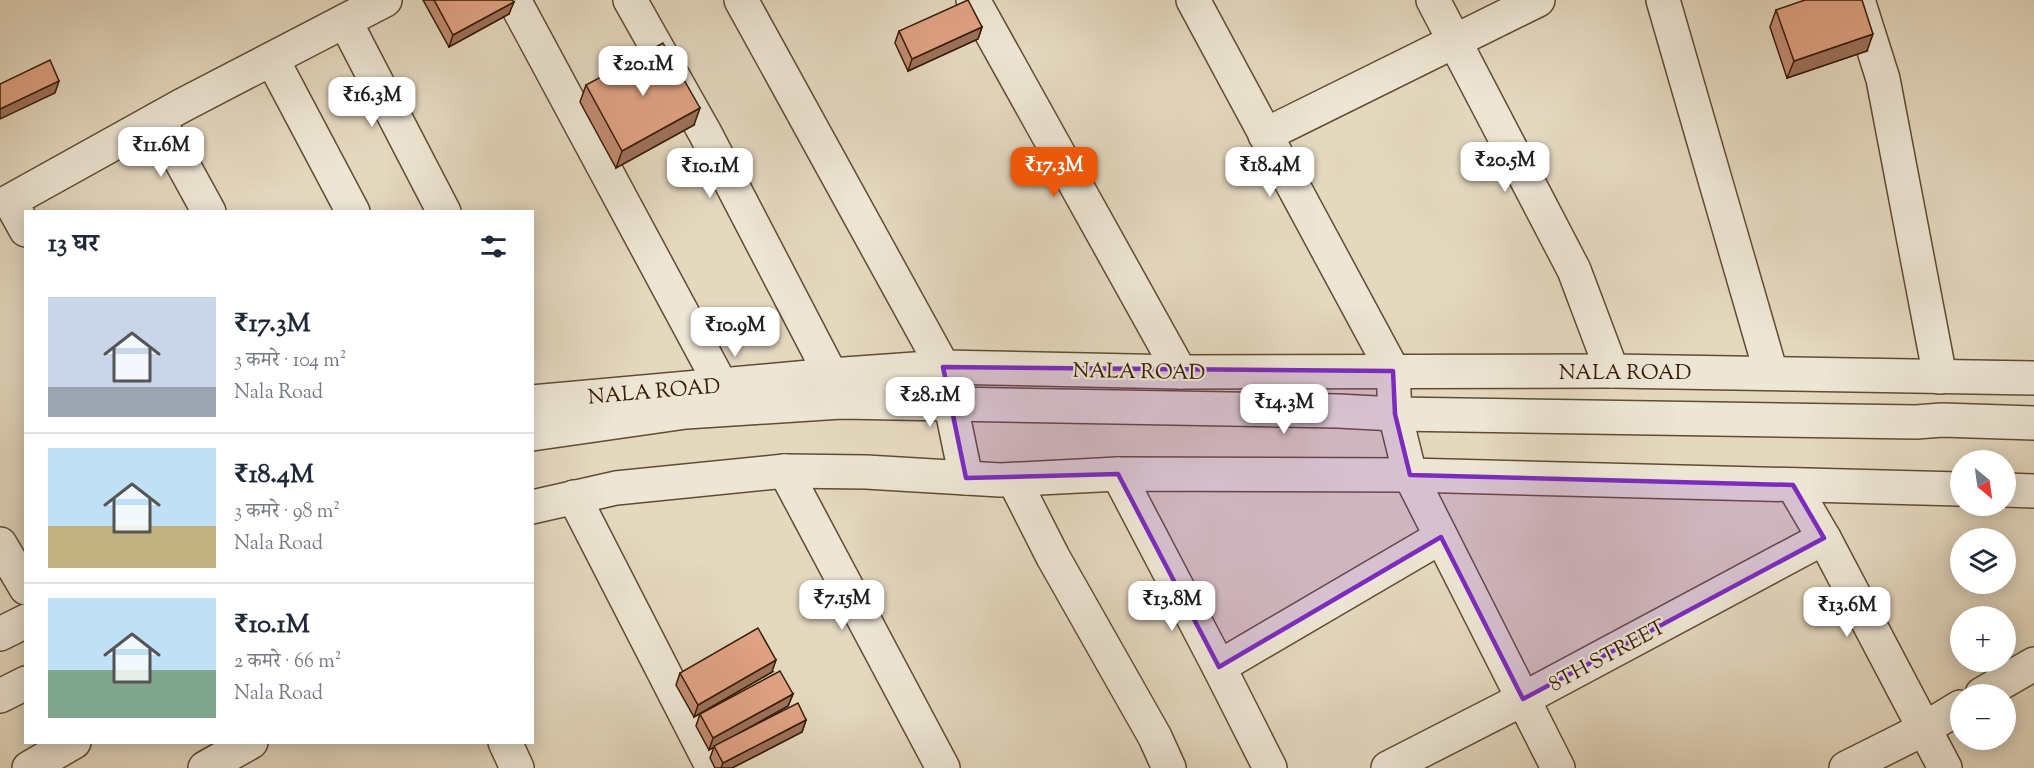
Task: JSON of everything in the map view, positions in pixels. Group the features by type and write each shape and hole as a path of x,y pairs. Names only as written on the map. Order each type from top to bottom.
{"street":[{"path":"24,226 5,191 158,119 385,0"},
{"path":"514,0 721,385"},
{"path":"630,0 705,133 831,375"},
{"path":"741,0 943,367 966,478"},
{"path":"973,0 1180,372"},
{"path":"1193,0 1393,371 1395,414 1410,475 1558,768"},
{"path":"1432,0 1574,270 1612,371"},
{"path":"1265,135 1538,0"},
{"path":"1663,0 1771,373"},
{"path":"1858,0 1883,79 1940,377"},
{"path":"345,21 443,210"},
{"path":"272,59 352,210"},
{"path":"158,119 208,210"},
{"name":"NALA ROAD","path":"536,394 721,385 943,367 1180,372 1612,371 2034,378"},
{"path":"534,434 686,412 841,402 1395,414 2034,423"},
{"path":"785,471 943,768"},
{"path":"534,507 616,488 785,471 866,472 1014,480 1118,474 1410,475 1950,489"},
{"path":"1118,474 1220,667 1270,768"},
{"path":"1014,480 1053,557 1155,737 1169,768"},
{"path":"1793,485 1824,538 1945,768"},
{"path":"2016,490 2034,491"},
{"path":"574,498 713,768"},
{"path":"1220,667 1441,537"},
{"name":"8TH STREET","path":"1388,768 1524,699 1824,538"},
{"path":"0,544 17,580"},
{"path":"0,634 24,622"},
{"path":"1999,684 2034,664"},
{"path":"0,696 24,684"},
{"path":"1846,768 1924,729 1950,713"},
{"path":"29,768 71,744"},
{"path":"205,768 247,744"},
{"path":"506,744 518,768"}],"highlighted area":[{"path":"943,367 1393,371 1395,414 1410,475 1793,485 1824,538 1523,699 1441,537 1219,667 1118,474 966,478"}],"building":[{"path":"434,0 512,0 514,2 453,35"},
{"path":"968,0 982,27 912,59 899,31"},
{"path":"1805,0 1862,0 1873,34 1794,61 1776,10"},
{"path":"663,43 700,108 622,151 586,85"},
{"path":"50,60 59,81 0,109 0,84"},
{"path":"758,628 776,660 698,705 680,673"},
{"path":"780,671 793,694 713,738 700,714"},
{"path":"798,703 806,720 723,763 714,746"}]}
